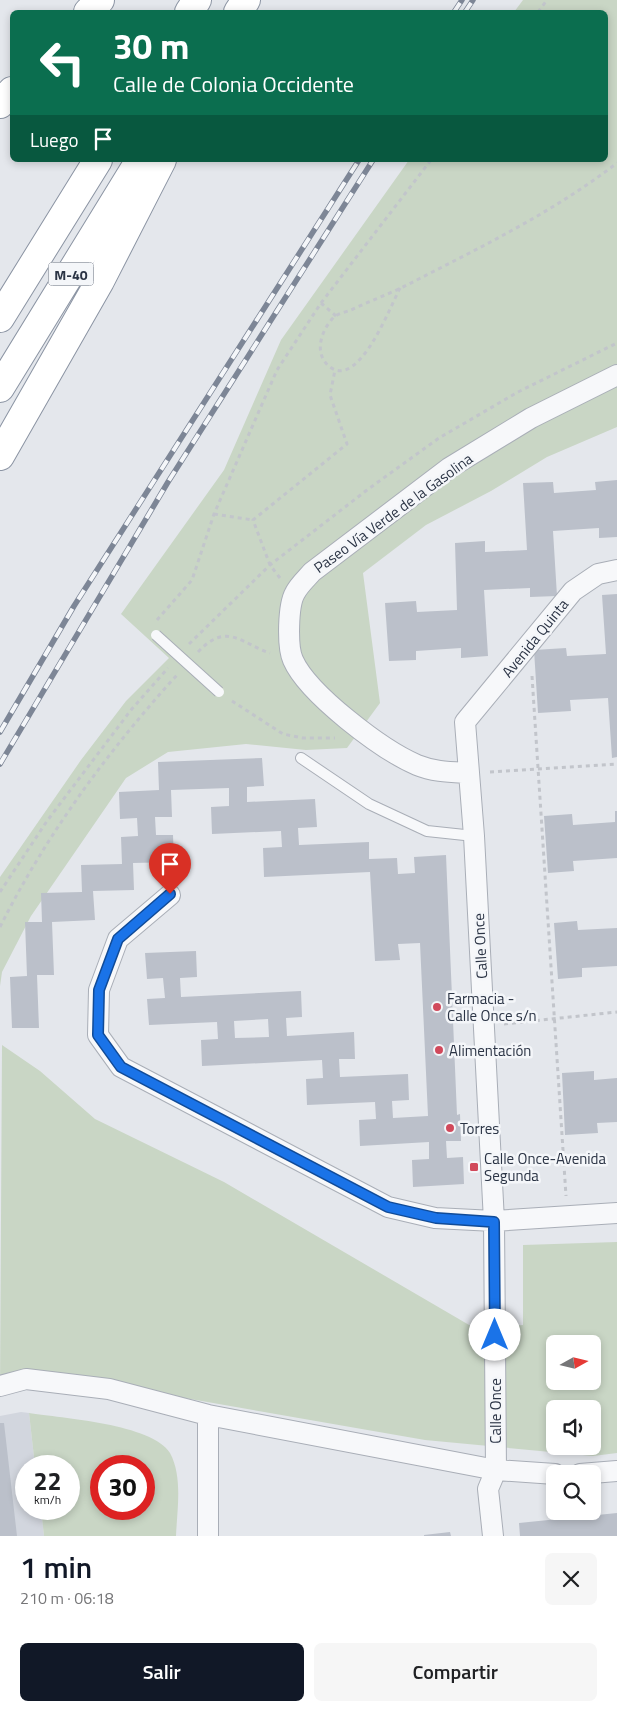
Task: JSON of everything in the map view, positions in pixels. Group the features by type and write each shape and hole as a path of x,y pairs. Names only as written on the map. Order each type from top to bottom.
{"highway":[{"path":"90,10 100,0"},
{"path":"0,104 10,93"},
{"name":"M-40","path":"0,318 97,162"},
{"name":"M-40","path":"0,388 139,162"},
{"path":"0,456 100,281 161,162"}],"street":[{"name":"Paseo Vía Verde de la Gasolina","path":"295,592 312,572 449,468 531,418 617,375"},
{"name":"Avenida Quinta","path":"465,722 573,591 598,574 617,570"},
{"path":"295,592 291,606 292,659 308,684 375,740 416,764 434,770 469,774"},
{"name":"Calle Once","path":"465,722 474,836 494,1222 496,1470 488,1489 493,1536"},
{"path":"170,894 118,939 99,990 98,1035 121,1067 388,1207 436,1218 494,1222 617,1213"},
{"path":"0,1386 26,1379 109,1389 208,1415 496,1470 546,1473"},
{"path":"208,1415 208,1536"},
{"path":"601,1472 617,1471"}],"lane":[{"path":"156,635 219,692"},
{"path":"302,758 369,804 427,831 474,836"}],"path":[{"path":"156,635 154,632 154,622 192,580 214,514 277,370 321,303 429,162"},
{"path":"400,288 364,357 353,368 335,370 323,359 319,346 327,326 336,316 400,288 540,216 587,186 617,163"},
{"path":"321,303 336,316"},
{"path":"214,514 253,520 347,444 330,395 335,370"},
{"path":"253,520 270,565 295,592"},
{"path":"192,659 204,646 224,635 247,640 267,652 292,659"},
{"path":"530,644 567,1216"},
{"path":"0,928 52,836 78,798 110,753 181,672"},
{"path":"219,692 283,734 303,738 336,738 348,734 356,725"},
{"path":"469,774 617,764"},
{"path":"484,1026 617,1012"}],"shaded area":[{"path":"21,1412 29,1413 34,1455 15,1455 15,1520 42,1520 44,1536 0,1536 0,1416"}],"green space":[{"path":"523,0 617,0 617,427 547,457 491,491 426,525 363,573 380,703 347,748 306,750 246,744 168,752 126,778 31,916 2,972 0,986 0,877 81,760 126,701 169,658 121,614 224,470 281,340 408,162 608,162 608,10 516,10"},
{"path":"2,1045 40,1071 95,1119 224,1182 476,1329 523,1325 523,1245 617,1242 617,1453 601,1455 601,1400 546,1400 546,1452 425,1440 70,1378 0,1391"},
{"path":"29,1413 83,1420 126,1429 145,1435 160,1443 170,1453 177,1472 178,1483 176,1536 44,1536 42,1520 80,1520 80,1455 34,1455"}],"building":[{"path":"617,480 617,537 599,538 599,528 553,531 557,596 530,597 530,588 484,590 488,656 461,658 461,648 416,651 416,660 389,661 385,603 416,601 417,612 457,610 455,543 485,541 485,552 527,550 523,483 553,482 554,493 596,490 595,482"},
{"path":"617,594 617,757 612,758 608,698 570,700 571,711 538,713 534,650 566,648 567,656 606,654 602,595"},
{"path":"262,758 264,786 247,787 247,802 315,799 317,827 298,828 299,845 369,842 369,859 397,858 398,874 415,873 414,857 446,855 457,1115 460,1114 461,1141 446,1141 447,1158 463,1157 464,1184 413,1187 412,1160 429,1159 429,1142 360,1146 359,1120 376,1119 375,1102 307,1105 306,1079 323,1078 322,1060 202,1066 201,1040 218,1039 217,1022 149,1025 147,999 165,998 163,978 147,979 145,953 196,951 197,977 180,978 181,997 301,991 302,1017 286,1018 287,1036 354,1032 355,1059 339,1059 340,1077 408,1074 409,1100 392,1101 393,1118 428,1116 420,943 398,944 400,960 375,961 370,872 264,877 263,848 282,847 281,831 212,834 211,807 229,806 229,788 171,790 172,817 155,817 156,835 173,835 174,862 133,863 134,890 93,891 95,920 52,922 54,975 37,975 39,1028 12,1028 10,977 27,976 25,922 42,922 41,893 82,892 81,865 122,864 121,837 138,836 137,818 120,819 119,792 159,790 158,762","holes":["268,1019 269,1037 235,1038 234,1021"]},
{"path":"615,811 617,811 617,858 573,861 574,871 548,873 544,816 572,814 573,825 615,822"},
{"path":"577,921 578,930 617,928 617,966 582,968 582,977 558,979 554,923"},
{"path":"594,1071 594,1080 617,1078 617,1122 597,1123 598,1133 565,1135 562,1073"},
{"path":"0,1423 4,1423 17,1536 0,1536"},
{"path":"617,1513 617,1536 520,1536 519,1523 548,1520 601,1520 601,1515"},
{"path":"450,1532 451,1536 424,1536 424,1535"}],"railway":[{"path":"455,10 462,0"},
{"path":"466,10 473,0"},
{"path":"0,732 74,606 358,162"},
{"path":"0,764 168,482 372,162"}],"place":[{"name":"Farmacia - Calle Once s/n","path":"437,1007"},
{"name":"Alimentación","path":"439,1050"},
{"name":"Torres","path":"450,1128"},
{"name":"Calle Once-Avenida Segunda","path":"474,1167"}],"route":[{"path":"170,894 141,917 118,939 99,990 98,1035 121,1067 388,1207 436,1218 494,1222 495,1335"}]}
